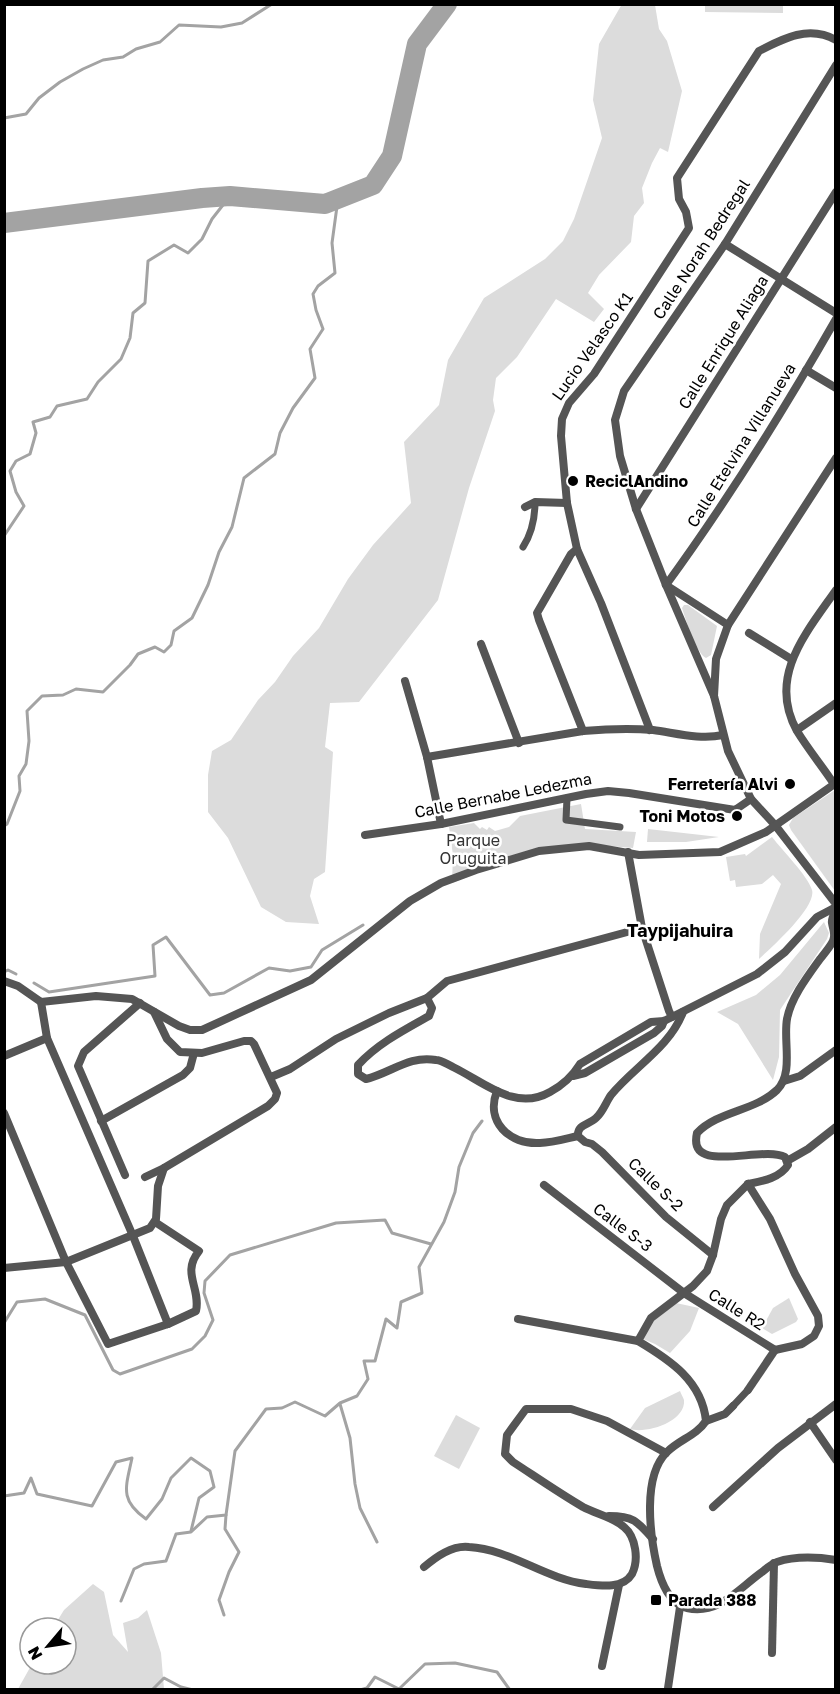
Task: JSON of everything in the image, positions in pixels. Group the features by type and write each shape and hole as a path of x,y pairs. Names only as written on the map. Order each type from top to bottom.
{"street":[{"name":"Lucio Velasco K1","path":"651,730 577,549 567,503 561,436 562,418 569,403 594,374 689,228 686,212 680,199 677,178 759,51 785,38 807,32 821,33 836,40"},
{"name":"Calle Norah Bedregal","path":"714,696 636,509 620,456 615,420 624,391 725,244 836,64"},
{"name":"Calle Enrique Aliaga","path":"636,509 836,192"},
{"path":"725,244 836,313"},
{"name":"Calle Etelvina Villanueva","path":"666,585 702,535 836,319"},
{"path":"806,370 836,388"},
{"path":"836,458 728,625 716,659 714,696 723,735 734,766 751,799 775,825 836,907"},
{"path":"525,507 535,502 567,503"},
{"path":"523,547 530,537 535,516 535,502"},
{"path":"577,549 537,612 538,620 583,731"},
{"path":"666,585 728,625"},
{"path":"4,981 18,986 41,1002 96,996 132,999 179,1026 190,1030 202,1030 311,980 410,901 441,883 476,870 539,851 589,846 639,855 720,852 766,832 835,783 797,730 788,708 786,690 791,659 836,590"},
{"path":"749,633 791,659"},
{"path":"482,644 519,743"},
{"path":"405,681 427,757 441,824"},
{"path":"797,730 836,703"},
{"path":"427,757 606,729 651,730 711,737 723,735"},
{"name":"Calle Bernabe Ledezma","path":"365,835 441,824 608,791 735,810 751,799"},
{"path":"567,798 566,820 620,827"},
{"path":"628,852 642,928 669,1011 668,1019"},
{"path":"427,998 432,1008 429,1016 364,1058 358,1065 358,1074 366,1079 414,1060 438,1059 497,1091 522,1100 534,1099 654,1033 668,1019 758,974 785,952 817,917 836,907"},
{"path":"784,1081 785,1034 790,1008 811,971 834,940 835,931 831,922 836,907"},
{"path":"271,1077 290,1069 336,1039 427,998 447,981 642,928"},
{"path":"41,1002 47,1038 133,1236 168,1324"},
{"path":"125,1174 78,1066 84,1052 140,1004"},
{"path":"146,1177 268,1106 277,1093 271,1077 250,1041 194,1053 180,1052 172,1045 154,1012"},
{"path":"497,1091 493,1108 495,1119 501,1129 512,1137 526,1142 540,1143 578,1136 580,1127 597,1118 611,1095 675,1029 683,1012"},
{"path":"4,1056 47,1038"},
{"path":"638,1341 651,1317 684,1293 707,1271 727,1204 748,1184 767,1180 786,1168 787,1161 782,1155 772,1153 705,1156 699,1152 695,1140 697,1133 702,1128 770,1096 784,1081 800,1076 836,1050"},
{"path":"100,1121 183,1075 190,1068 194,1053"},
{"path":"4,1113 66,1262 108,1344 168,1324 196,1311 198,1301 190,1273 199,1251 155,1222"},
{"path":"787,1161 836,1128"},
{"name":"Calle S-2","path":"578,1136 602,1152 666,1217 713,1255"},
{"path":"4,1268 66,1262 150,1228 155,1222 158,1186 164,1168"},
{"path":"748,1184 770,1219 795,1274 818,1316 819,1326 814,1336 802,1344 775,1350 748,1390 733,1406 724,1414 706,1421 693,1435 666,1453 658,1467 650,1494 653,1539 661,1580 680,1607 694,1610 717,1607 774,1563 808,1558 836,1560"},
{"name":"Calle S-3","path":"543,1185 684,1293"},
{"name":"Calle R2","path":"684,1293 775,1350"},
{"path":"518,1319 638,1341 663,1356 690,1381 701,1398 706,1421"},
{"path":"713,1507 810,1422 836,1404"},
{"path":"424,1567 453,1548 466,1546 487,1549 585,1584 619,1585 630,1578 634,1569 634,1544 625,1528 584,1507 513,1462 505,1454 507,1435 526,1409 580,1412 607,1421 666,1453"},
{"path":"810,1422 836,1460"},
{"path":"602,1516 626,1516 653,1539"},
{"path":"772,1653 774,1563"},
{"path":"602,1666 619,1585"},
{"path":"668,1688 680,1607"}],"green space":[{"path":"622,4 655,5 659,29 667,41 682,91 668,152 660,148 652,163 642,188 644,203 634,216 631,242 599,275 588,293 604,309 594,322 556,299 517,357 496,378 493,400 495,411 469,488 438,600 359,702 330,703 325,747 333,752 325,872 314,879 310,896 319,924 286,922 261,907 228,838 208,812 208,775 212,751 231,740 258,700 319,628 348,579 373,545 411,503 404,442 439,405 448,360 484,298 545,259 563,241 574,219 602,138 593,100 599,44"},
{"path":"705,5 783,5 783,13 705,12"},
{"path":"688,605 717,626 711,655 706,658 692,636 682,608"},
{"path":"835,790 835,891 789,825 793,818"},
{"name":"Parque Oruguita","path":"581,804 585,829 636,832 633,848 584,844 522,856 452,883 453,855 449,827 474,823 480,829 482,827 487,830 489,827 495,831 509,827 520,816"},
{"path":"648,829 719,837 686,842 647,842"},
{"path":"772,837 810,884 812,897 792,927 759,959 760,934 781,884 773,875 762,884 736,887 735,880 730,881 726,857 745,854 746,856"},
{"path":"824,922 829,933 827,939 780,1010 779,1057 773,1080 738,1024 717,1012 756,995 780,975"},
{"path":"789,1298 798,1319 796,1322 772,1334 762,1328 773,1308"},
{"path":"676,1303 699,1308 690,1331 670,1353 643,1339 646,1327"},
{"path":"680,1391 684,1400 679,1415 655,1428 630,1429 645,1408"},
{"path":"456,1415 480,1428 459,1469 434,1456"},
{"path":"93,1584 104,1592 113,1635 128,1652 123,1623 138,1618 147,1610 161,1653 164,1689 18,1689 25,1676 78,1676 78,1616 60,1616"}],"waterway":[{"path":"4,118 26,114 39,98 60,82 103,60 123,57 136,49 160,42 179,25 221,27 242,23 272,4"},
{"path":"4,223 230,196 325,204 373,185 392,156 417,44 447,4"},
{"path":"4,536 24,506 16,492 10,471 16,461 30,454 36,433 33,422 50,417 57,406 87,399 98,382 121,359 130,338 133,313 145,303 148,261 174,245 188,253 202,239 212,219 230,196"},
{"path":"4,826 7,824 20,791 19,776 26,764 29,741 27,711 42,696 63,695 76,689 103,692 138,654 155,647 164,652 171,645 174,631 192,618 208,585 219,552 232,527 244,478 275,454 280,433 293,408 315,378 310,349 323,329 313,294 318,286 335,273 332,243 338,199"},
{"path":"34,983 49,992 155,976 153,945 166,937 210,995 224,993 269,968 290,971 311,967 322,950 363,925"},
{"path":"4,972 8,970 16,974"},
{"path":"121,1601 134,1569 144,1564 166,1561 176,1534 191,1532 207,1517 226,1515 235,1451 266,1409 282,1408 295,1402 325,1416 340,1403 357,1396 368,1379 364,1361 375,1361 386,1319 397,1328 401,1302 422,1293 419,1267 444,1222 455,1192 459,1167 473,1133 482,1121"},
{"path":"4,1323 17,1302 45,1299 85,1315 113,1370 120,1374 192,1349 205,1336 213,1320 204,1293 205,1281 230,1255 336,1223 385,1220 392,1233 431,1244"},
{"path":"340,1404 350,1438 360,1508 377,1542"},
{"path":"4,1496 24,1493 31,1478 37,1494 92,1506 116,1462 132,1458 127,1485 128,1499 137,1512 146,1519 162,1499 171,1478 191,1458 210,1471 214,1487 199,1498 191,1531"},
{"path":"224,1615 219,1600 239,1552 225,1529 226,1515"},
{"path":"360,1690 367,1688 375,1677 399,1689 425,1664 455,1663 497,1672 510,1690"},
{"path":"152,1690 164,1678 181,1687 193,1690"}],"place":[{"name":"ReciclAndino","path":"573,481"},
{"name":"Ferretería Alvi","path":"790,784"},
{"name":"Toni Motos","path":"737,816"},
{"name":"Parada 388","path":"656,1600"}],"district":[{"name":"Taypijahuira","path":"680,930"}]}
